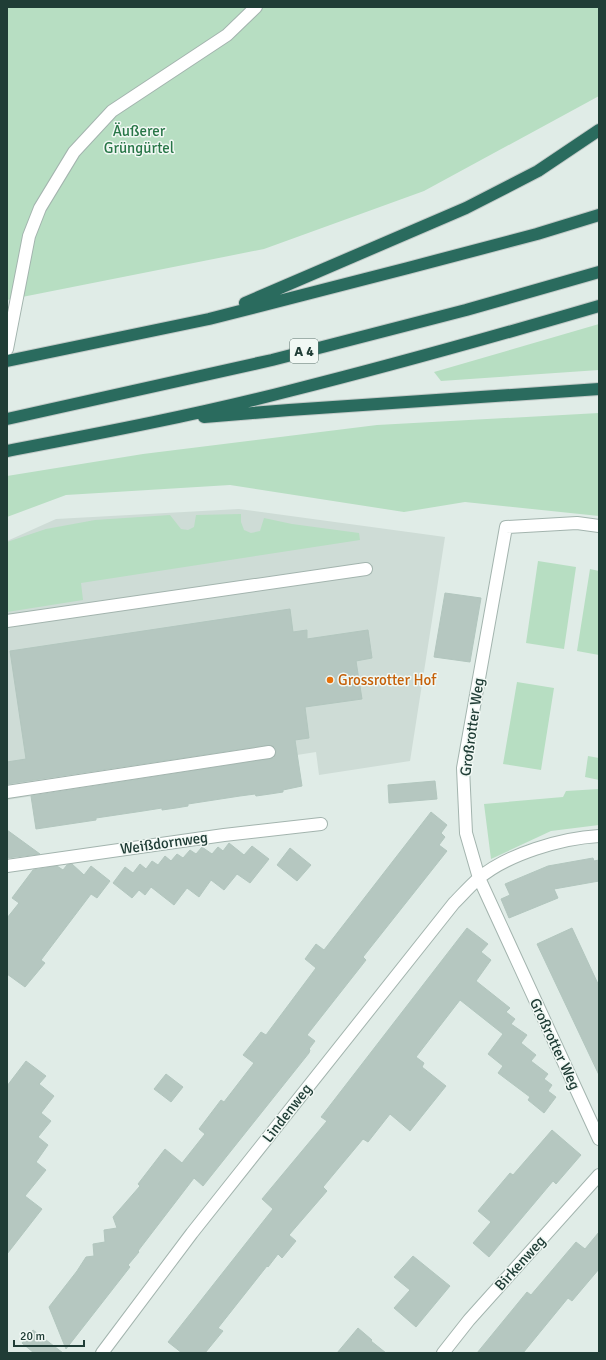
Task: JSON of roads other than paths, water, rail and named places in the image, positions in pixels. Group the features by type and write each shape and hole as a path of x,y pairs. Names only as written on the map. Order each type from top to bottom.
{"highway":[{"path":"209,319 466,208 538,171 599,130"},
{"path":"7,361 209,319 537,234 599,215"},
{"name":"A 4","path":"7,419 272,360 466,310 599,272"},
{"path":"7,451 159,421 288,392 433,354 599,306"},
{"path":"159,421 288,410 599,389"}],"street":[{"path":"7,349 28,236 40,208 74,152 112,111 227,35 256,7"},
{"name":"Großrotter Weg","path":"599,526 577,523 506,527 463,768 466,833 479,878 599,1139"},
{"path":"7,621 366,569"},
{"path":"7,792 269,752"},
{"name":"Weißdornweg","path":"7,866 224,835 321,824"},
{"name":"Lindenweg","path":"102,1353 206,1214 454,903 479,878 510,858 549,844 599,836"},
{"name":"Birkenweg","path":"443,1353 599,1175"}],"place":[{"name":"Grossrotter Hof","path":"330,680"}],"park label":[{"name":"Äußerer Grüngürtel","path":"139,140"}]}
